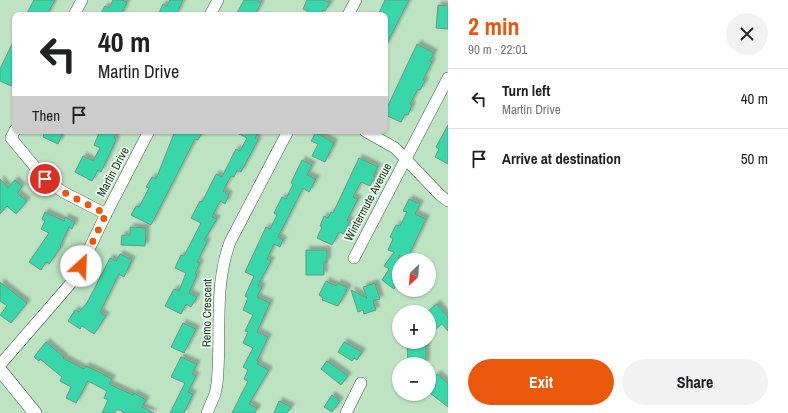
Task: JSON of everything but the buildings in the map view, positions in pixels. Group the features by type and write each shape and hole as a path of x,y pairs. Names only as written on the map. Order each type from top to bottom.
{"main road":[{"path":"0,370 35,413"}],"street":[{"path":"76,12 82,0"},
{"path":"212,12 218,0"},
{"path":"350,12 356,0"},
{"name":"Wintermute Avenue","path":"354,258 448,78"},
{"name":"Martin Drive","path":"13,134 11,138 45,179 63,192 106,214 147,134"},
{"name":"Remo Crescent","path":"208,413 217,384 219,290 225,257 230,242 286,134"},
{"path":"370,134 395,148 440,196 448,201"},
{"path":"0,365 70,283 81,266 106,214"},
{"path":"346,413 361,383"}],"route":[{"path":"45,179 63,192 106,214 81,266"}]}
